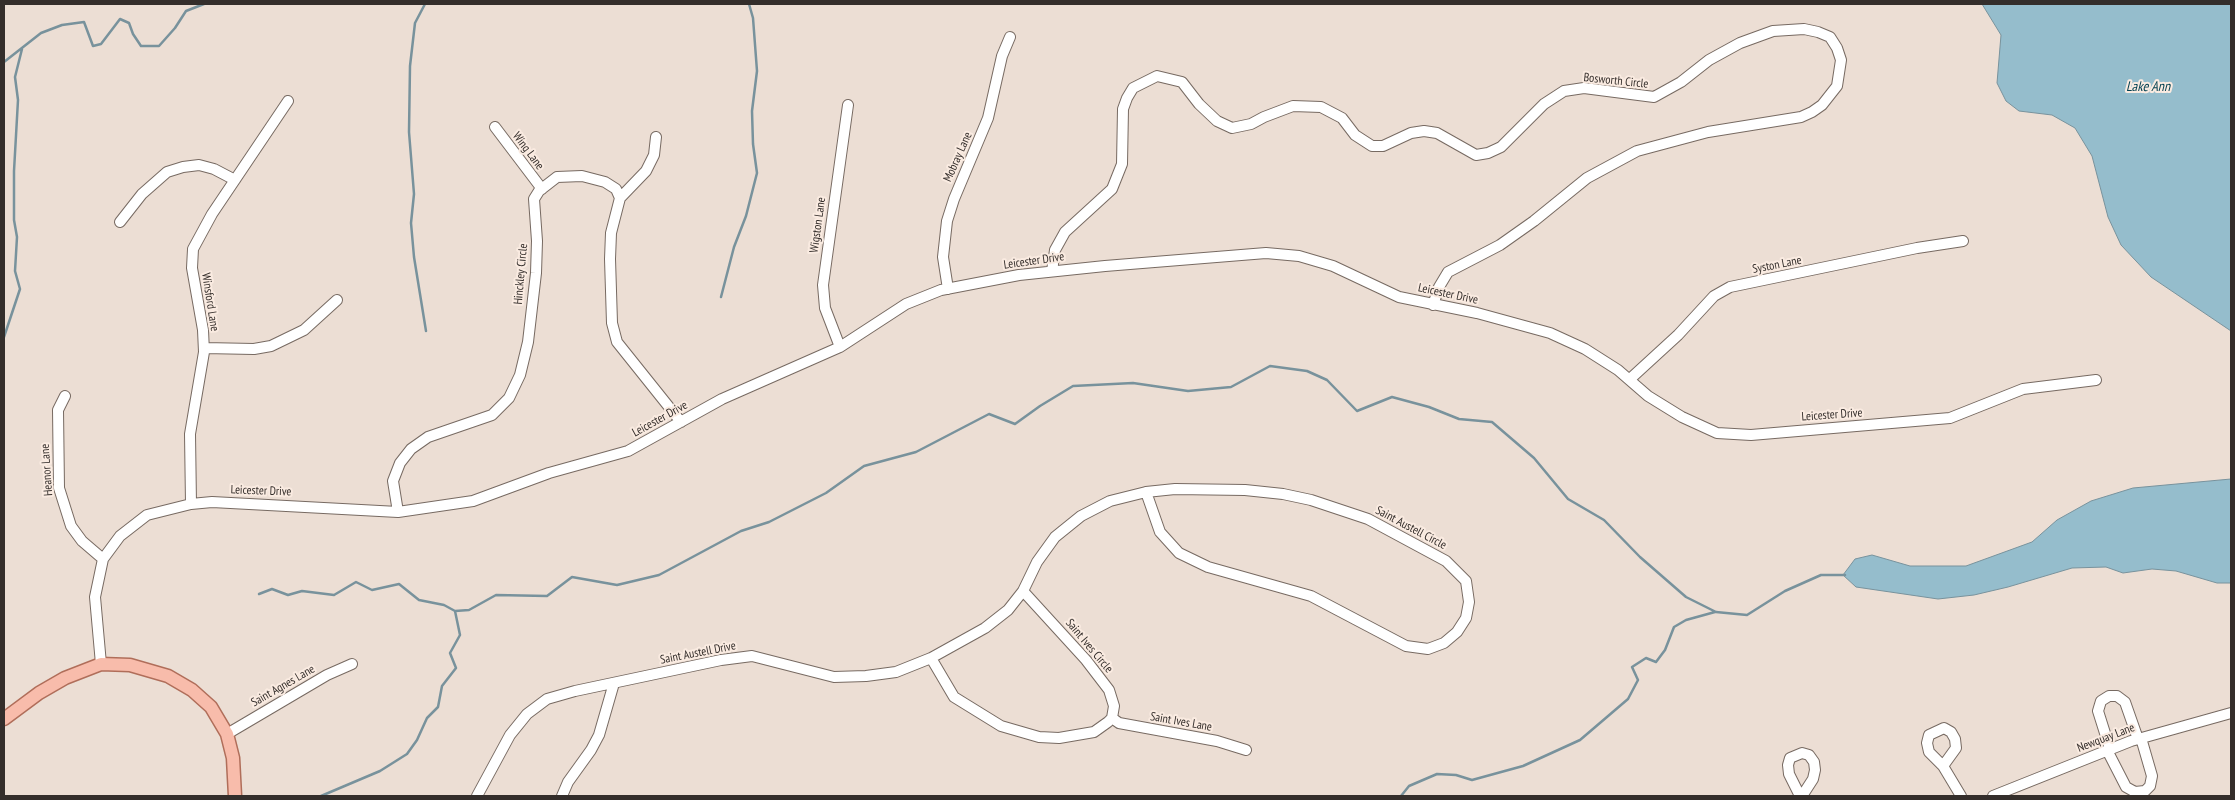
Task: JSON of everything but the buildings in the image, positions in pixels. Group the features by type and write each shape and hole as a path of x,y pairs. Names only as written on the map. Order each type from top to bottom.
{"main road":[{"path":"4,719 39,693 65,678 101,664 130,665 168,676 192,690 211,707 227,734 233,758 235,796"}],"street":[{"name":"Bosworth Circle","path":"1052,271 1055,250 1065,232 1112,189 1122,164 1123,110 1127,98 1133,88 1157,76 1182,82 1199,104 1217,121 1232,128 1251,124 1293,106 1321,107 1342,118 1355,135 1372,146 1383,146 1411,133 1424,131 1437,133 1476,155 1488,153 1501,147 1544,104 1564,92 1584,88 1654,98 1681,82 1709,60 1740,43 1772,31 1804,29 1830,37 1837,48 1841,60 1837,86 1822,105 1812,112 1801,117 1708,132 1637,151 1587,178 1534,222 1500,245 1448,272 1439,288 1433,305"},
{"name":"Mobray Lane","path":"948,289 943,258 947,221 954,199 988,118 1002,56 1010,37"},
{"name":"Winsford Lane","path":"191,504 190,434 204,348 204,330 192,268 193,249 202,231 288,102"},
{"name":"Wigston Lane","path":"840,347 825,308 824,285 848,105"},
{"name":"Wing Lane","path":"495,127 542,189"},
{"path":"656,137 654,155 646,172 620,198 611,233 612,323 617,342 681,422"},
{"path":"120,222 142,194 167,172 199,165 214,168 235,180"},
{"path":"542,189 557,177 582,176 605,182 616,189 620,198"},
{"name":"Hinckley Circle","path":"398,512 393,481 400,463 412,449 428,437 492,415 509,398 520,375 528,342 536,273 537,242 534,198 542,189"},
{"name":"Syston Lane","path":"1630,379 1678,335 1714,296 1730,287 1918,248 1963,241"},
{"name":"Leicester Drive","path":"101,664 95,597 103,559 120,536 146,515 191,504 246,502 398,512 473,501 549,474 628,451 744,389 840,347 906,304 948,289 1052,271 1282,253 1333,266 1399,297 1477,313 1550,333 1585,349 1630,379 1648,396 1682,417 1717,433 1751,434 1950,418 2023,389 2096,380"},
{"path":"204,348 254,349 271,346 304,330 337,300"},
{"name":"Heanor Lane","path":"65,396 58,410 59,488 71,526 82,541 103,559"},
{"name":"Saint Austell Circle","path":"1175,489 1264,492 1311,500 1368,519 1446,561 1466,581 1469,602 1466,618 1457,632 1444,643 1428,649 1406,646 1311,596 1208,567 1179,553 1160,532 1146,492 1175,489"},
{"name":"Saint Austell Drive","path":"478,796 510,735 527,714 547,699 574,691 721,660 752,656 834,677 866,676 896,672 931,658 985,628 1008,610 1023,590 1037,562 1056,536 1080,516 1110,501 1146,492"},
{"name":"Saint Ives Circle","path":"1023,590 1086,660 1109,690 1114,706 1112,718"},
{"path":"931,658 954,697 1001,726 1020,733 1059,738 1077,736 1094,732 1112,718"},
{"name":"Saint Agnes Lane","path":"227,734 327,675 352,664"},
{"path":"562,796 568,782 591,750 599,734 614,683"},
{"path":"2109,696 2117,696 2125,702 2139,738 2152,776 2150,786 2145,791 2135,792 2126,787 2108,750 2098,711 2101,701 2109,696"},
{"name":"Newquay Lane","path":"1994,796 2139,738 2231,713"},
{"name":"Saint Ives Lane","path":"1112,718 1119,724 1208,739 1246,750"},
{"path":"1943,766 1961,796"}],"water":[{"name":"Lake Ann","path":"1982,4 2231,4 2231,331 2151,277 2121,245 2108,217 2092,156 2075,128 2052,115 2019,111 2006,101 1997,83 2001,35"},
{"path":"2231,479 2231,583 2217,583 2176,571 2152,569 2123,573 2106,567 2072,568 1974,595 1938,599 1856,587 1843,575 1855,559 1872,555 1910,566 1966,566 2032,542 2057,520 2091,501 2133,488"}],"waterway":[{"path":"4,62 41,33 62,25 84,22 93,46 101,44 120,19 129,23 133,34 141,46 159,46 175,28 186,11 204,4"},
{"path":"425,4 415,23 410,66 409,132 414,194 411,223 414,257 426,331"},
{"path":"721,297 757,173 753,144 752,111 757,71 753,18 749,4"},
{"path":"4,337 20,289 15,271 17,237 14,220 14,171 18,100 15,77 22,49"},
{"path":"259,594 272,589 288,595 302,591 334,595 356,582 372,590 399,584 419,600 444,605 455,611 469,610 496,595 547,596 572,577 617,585 659,575 741,531 769,522 826,493 864,466 916,452 989,414 1015,424 1073,386 1133,383 1188,391 1231,387 1270,366 1307,371 1327,380 1357,411 1392,397 1429,407 1459,419 1492,422 1534,458 1568,499 1604,520 1640,557 1686,597 1716,612 1747,615 1785,591 1821,575 1845,575"},
{"path":"321,796 380,771 407,754 417,740 427,718 438,707 442,686 456,668 450,653 460,635 455,611"},
{"path":"1401,796 1409,786 1437,774 1456,775 1472,780 1523,766 1580,740 1628,699 1638,680 1632,667 1646,658 1656,662 1665,650 1674,627 1686,620 1715,612"}]}
